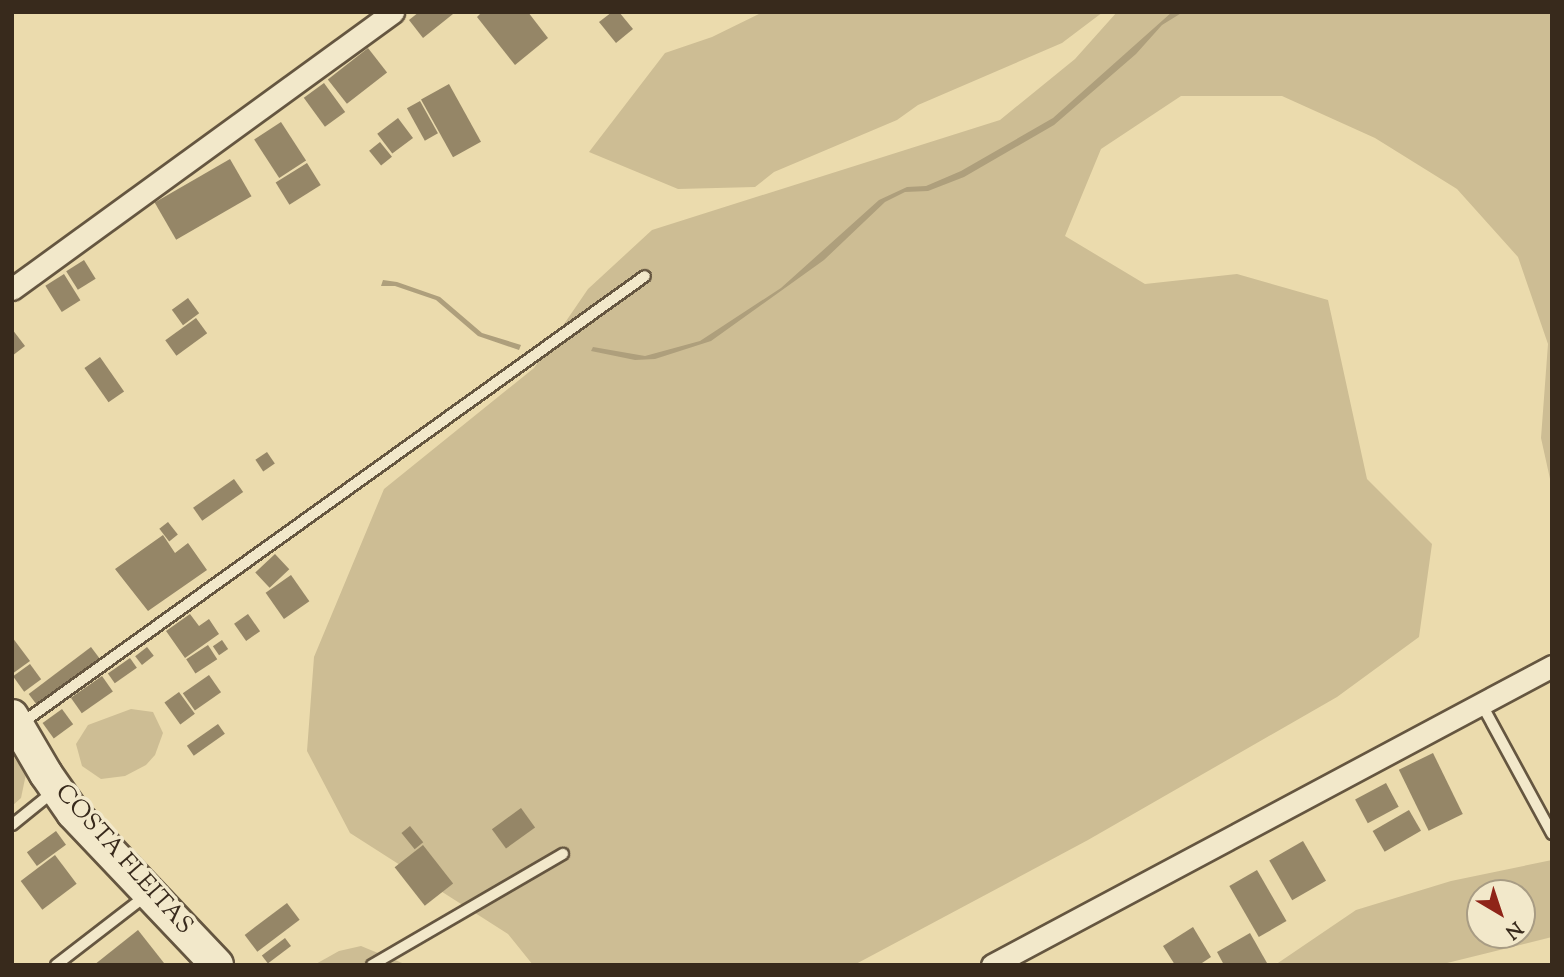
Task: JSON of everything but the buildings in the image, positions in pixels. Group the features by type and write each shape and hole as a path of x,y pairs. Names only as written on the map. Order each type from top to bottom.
{"main road":[{"name":"COSTA FLEITAS","path":"15,721 56,789 109,853 217,965"}],"street":[{"path":"12,289 393,12"},
{"path":"992,965 1552,666"}],"lane":[{"path":"15,721 645,276"},
{"path":"1481,704 1552,834"},
{"path":"12,825 56,789"},
{"path":"372,965 563,854"},
{"path":"56,965 149,893"}],"shaded area":[{"path":"763,12 1103,12 1062,43 918,105 897,120 774,172 755,187 678,189 589,152 665,53 712,37"},
{"path":"1117,12 1552,12 1552,488 1541,438 1548,344 1518,257 1457,189 1375,138 1282,96 1181,96 1101,149 1065,236 1145,284 1237,274 1328,300 1367,479 1432,544 1419,637 1337,697 1088,840 854,965 533,965 508,934 350,833 307,751 314,657 384,489 534,368 588,289 652,230 1000,120 1075,59"},
{"path":"1172,12 1183,12 1162,25 1136,54 1054,125 964,177 928,191 905,192 885,202 824,260 711,341 655,359 635,360 591,351 593,347 645,356 700,341 781,288 879,200 907,187 926,186 961,171 1053,118"},
{"path":"383,280 440,297 482,333 521,345 519,350 478,336 436,300 395,286 381,286"},
{"path":"131,709 153,712 163,733 155,755 146,765 125,776 101,779 82,766 76,744 88,725"},
{"path":"13,756 26,774 21,798 12,806"},
{"path":"1552,860 1552,937 1536,941 1536,879 1466,879 1466,949 1504,949 1439,965 1275,965 1356,910 1451,881"},
{"path":"361,946 407,965 314,965 339,951"}]}
